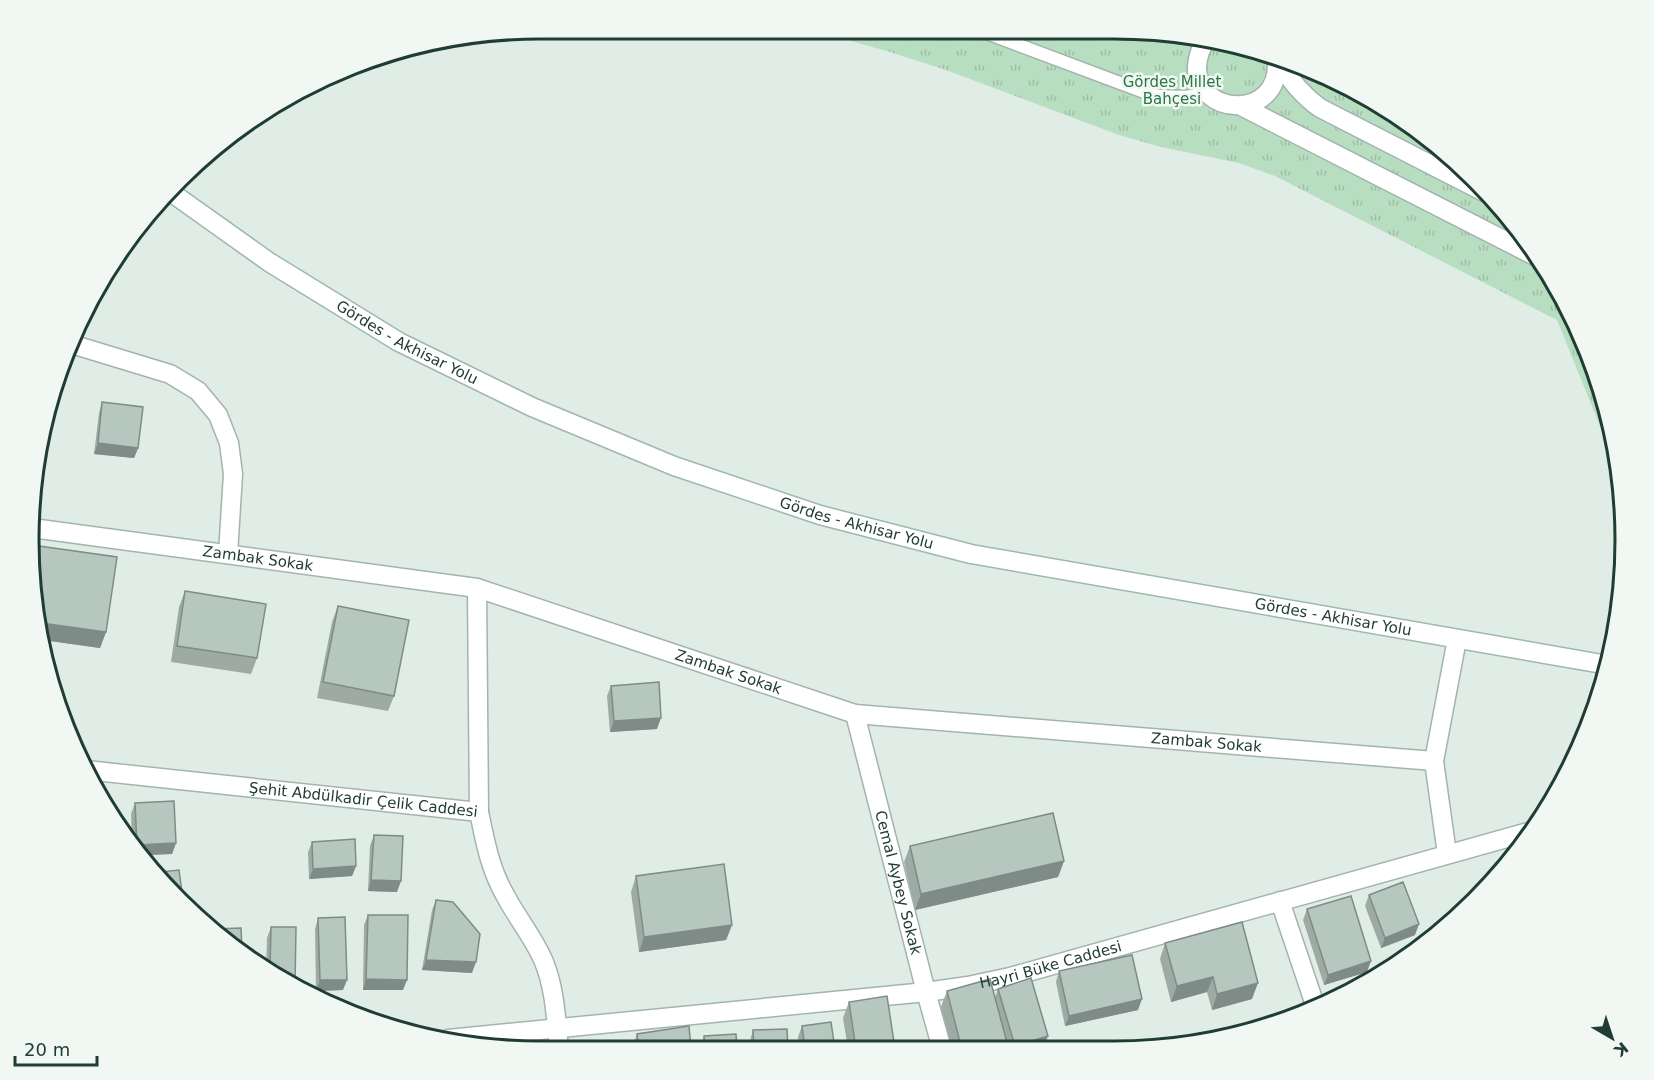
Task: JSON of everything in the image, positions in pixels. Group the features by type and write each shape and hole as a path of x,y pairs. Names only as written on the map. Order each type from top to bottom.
{"street":[{"path":"1201,47 1197,70 1200,83 1218,101 1230,106 1243,106 1255,102 1266,94 1273,84 1278,67"},
{"path":"1284,69 1307,98 1320,108 1463,181"},
{"path":"1243,106 1521,249"},
{"name":"Gördes - Akhisar Yolu","path":"176,196 269,262 399,342 532,407 674,466 820,515 971,554 1599,664"},
{"path":"78,346 170,374 198,391 218,415 229,443 233,474 228,554"},
{"name":"Zambak Sokak","path":"39,529 477,588 855,714 1434,761"},
{"path":"477,588 479,812"},
{"path":"1447,854 1434,761 1457,639"},
{"name":"Cemal Aybey Sokak","path":"855,714 940,1041"},
{"name":"Şehit Abdülkadir Çelik Caddesi","path":"96,771 479,812 487,854 504,894 527,930 544,963 554,997 558,1041"},
{"name":"Hayri Büke Caddesi","path":"476,1037 968,986 1010,977 1519,835"},
{"path":"1280,901 1313,1000"}],"lane":[{"path":"1003,39 1152,95 1171,98 1208,93"}],"green space":[{"name":"Gördes Millet Bahçesi","path":"844,39 1114,39 1179,43 1244,56 1275,66 1306,77 1365,106 1392,123 1444,163 1491,210 1531,262 1563,318 1577,348 1598,410 1603,434 1557,320 1275,176 1239,163 1161,147 1119,135 946,70"}],"building":[{"path":"102,402 143,407 138,448 98,443"},
{"path":"39,546 117,557 106,632 46,624"},
{"path":"185,591 266,604 257,658 177,646"},
{"path":"338,606 409,620 394,696 323,682"},
{"path":"659,682 661,718 614,721 611,686"},
{"path":"174,801 176,843 143,845 137,836 135,803"},
{"path":"1053,813 1064,861 921,894 910,846"},
{"path":"374,835 403,836 401,881 371,880"},
{"path":"355,839 356,866 313,869 312,842"},
{"path":"724,864 732,925 644,937 636,876"},
{"path":"179,870 182,889 164,872"},
{"path":"1403,882 1419,924 1385,938 1369,895"},
{"path":"1351,896 1371,961 1328,975 1307,909"},
{"path":"436,900 453,902 480,934 476,962 426,960"},
{"path":"368,915 408,915 407,980 366,979"},
{"path":"345,917 347,980 320,980 318,918"},
{"path":"1242,922 1258,983 1217,994 1213,977 1177,986 1165,943"},
{"path":"271,927 296,927 295,977 270,962"},
{"path":"241,928 242,942 235,937 225,929"},
{"path":"1132,955 1142,999 1069,1016 1059,971"},
{"path":"1031,978 1048,1036 1032,1041 1014,1041 998,989"},
{"path":"990,979 1007,1041 960,1041 947,991"},
{"path":"887,996 894,1041 855,1041 849,1002"},
{"path":"831,1022 834,1041 804,1041 802,1026"},
{"path":"689,1026 690,1041 638,1041 637,1034"},
{"path":"787,1029 788,1041 754,1041 753,1030"},
{"path":"736,1034 736,1041 704,1041 704,1036"}]}
